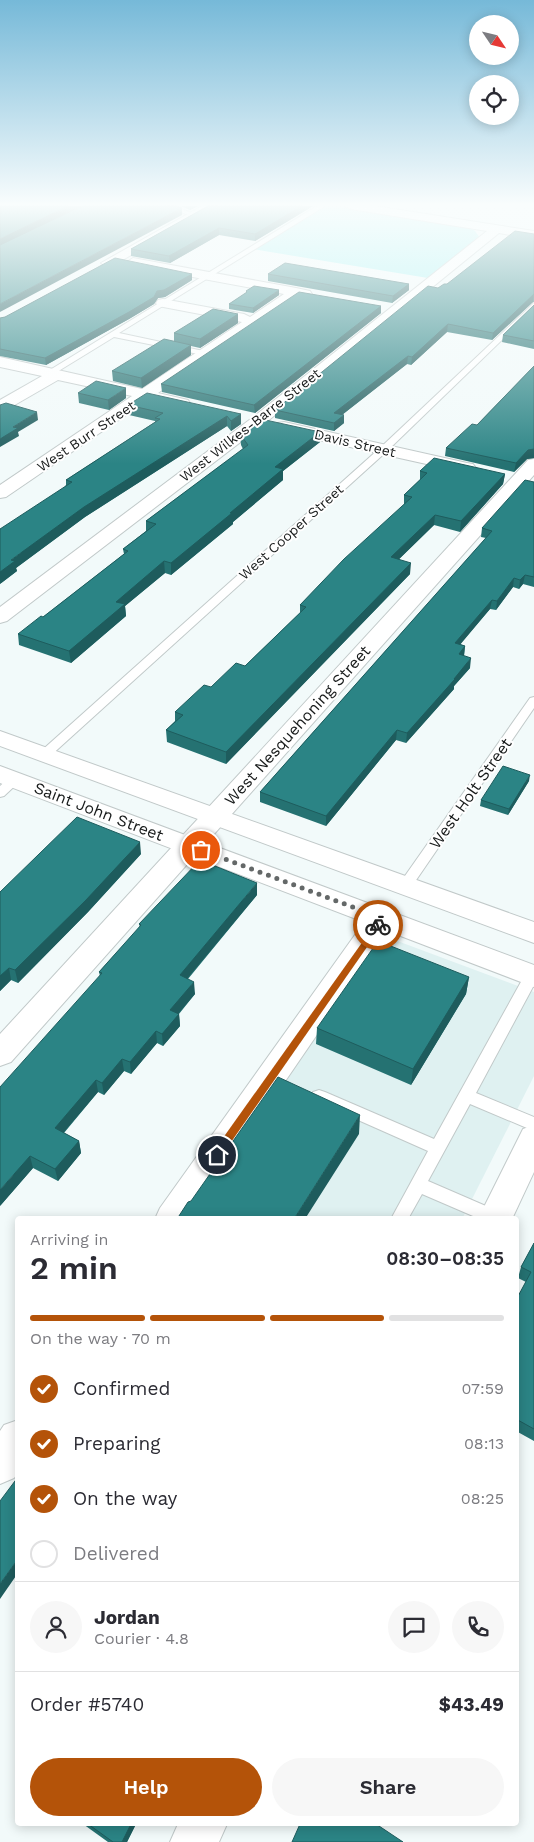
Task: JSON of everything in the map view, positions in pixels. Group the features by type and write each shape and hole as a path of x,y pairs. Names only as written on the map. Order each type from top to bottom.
{"street":[{"path":"296,292 314,295"},
{"name":"West Burr Street","path":"0,493 147,395 296,292"},
{"name":"West Wilkes-Barre Street","path":"0,617 258,421 418,292"},
{"path":"163,303 256,320"},
{"path":"377,307 395,310"},
{"path":"0,362 201,407"},
{"path":"0,407 52,373"},
{"name":"Davis Street","path":"236,416 484,472"},
{"name":"West Nesquehoning Street","path":"0,1054 534,464"},
{"name":"Saint John Street","path":"0,738 534,933"},
{"name":"Saint John Street","path":"5,782 188,845 533,975"},
{"path":"174,1216 281,1080 382,918"},
{"path":"497,1216 534,1138"},
{"path":"0,1464 15,1443"},
{"path":"194,1842 202,1826"}],"lane":[{"path":"52,373 181,292"},
{"name":"West Cooper Street","path":"44,755 383,450 534,305"},
{"path":"112,334 205,354"},
{"name":"West Holt Street","path":"405,886 534,700"},
{"path":"401,1216 533,975"},
{"path":"307,1091 438,1148"},
{"path":"466,1096 534,1124"},
{"path":"418,1184 491,1216"}],"shaded area":[{"path":"384,936 534,992 534,1076 464,1216 186,1216"}],"building":[{"path":"0,292 23,292 0,304"},
{"path":"52,292 157,292 154,297 129,312 45,358 0,349 0,318"},
{"path":"247,292 276,292 253,308 229,304"},
{"path":"299,292 381,306 254,405 161,384"},
{"path":"370,292 398,292 393,296"},
{"path":"421,292 534,292 493,333 448,324 412,357 408,356 334,413 344,415 334,423 275,410"},
{"path":"534,305 534,341 503,335"},
{"path":"213,309 238,314 200,339 174,333"},
{"path":"164,339 191,345 141,378 112,371"},
{"path":"534,366 534,449 528,450 516,463 446,448 472,424 477,425"},
{"path":"96,381 126,388 108,400 78,393"},
{"path":"147,393 241,414 231,421 227,416 84,507 11,560 15,561 0,572 0,529 72,482 66,480 160,419 155,418 163,413 128,405"},
{"path":"6,403 37,412 13,427 18,428 0,439 0,405"},
{"path":"261,419 320,432 275,467 283,469 230,513 232,513 171,563 164,561 116,602 125,604 69,651 18,634 128,551 123,549 156,524 146,521 248,445 240,434"},
{"path":"434,458 505,474 461,521 435,515 391,557 411,563 226,752 166,730 183,715 175,712 204,685 211,687 236,663 245,666 306,607 300,605 344,559 412,497 404,495 427,473 420,471"},
{"path":"525,480 534,482 534,577 525,575 520,580 514,578 497,601 492,600 455,643 465,646 459,654 471,658 455,679 407,733 397,730 326,816 260,792 492,531 482,528"},
{"path":"503,766 530,775 509,809 481,800"},
{"path":"77,817 140,842 86,900 15,970 9,968 0,976 0,892"},
{"path":"200,860 257,883 180,975 194,982 170,1010 179,1014 162,1034 156,1031 130,1062 122,1059 102,1083 96,1080 55,1128 79,1141 55,1169 30,1156 0,1190 0,1087 102,973 99,972 141,925 139,924"},
{"path":"378,941 469,977 413,1069 317,1028"},
{"path":"278,1077 360,1115 296,1216 179,1216 188,1202 191,1201"},
{"path":"534,1243 534,1429 519,1421 519,1294 531,1272 521,1267"},
{"path":"15,1481 15,1563 0,1584 0,1501"},
{"path":"91,1826 130,1826 122,1842 113,1842"},
{"path":"299,1826 379,1826 403,1842 292,1842"}],"way so far":[{"path":"201,850 382,918 378,925"}],"route":[{"path":"217,1155 378,925"}]}
